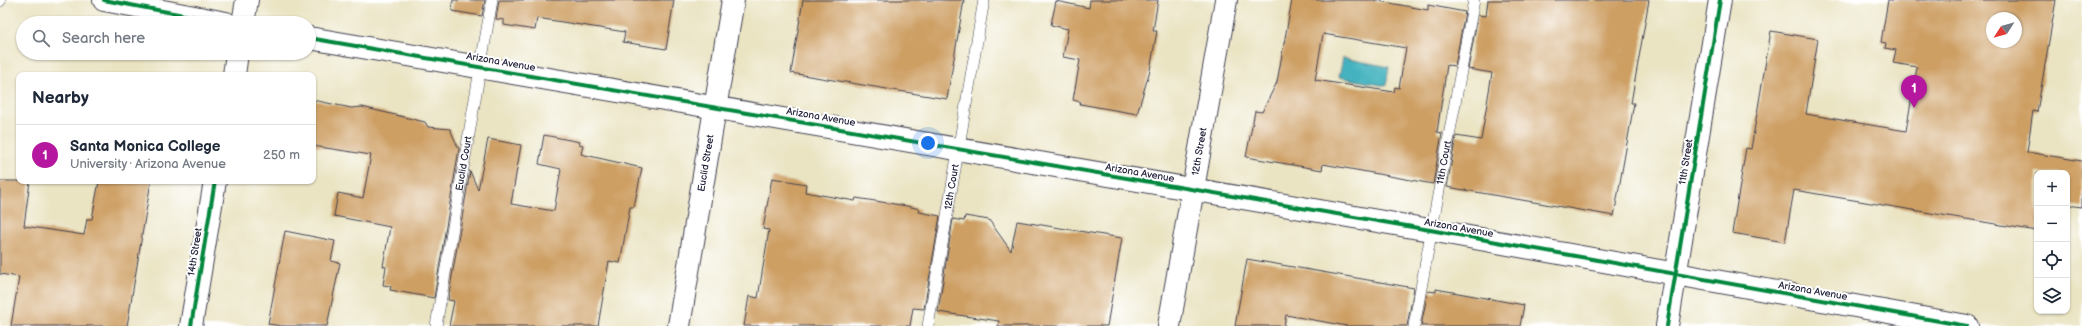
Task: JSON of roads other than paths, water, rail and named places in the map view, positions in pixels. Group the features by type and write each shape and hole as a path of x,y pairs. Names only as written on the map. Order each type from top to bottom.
{"street":[{"path":"104,0 189,16"},
{"path":"244,16 247,0"},
{"name":"Euclid Street","path":"679,326 714,106 733,0"},
{"name":"12th Street","path":"1169,326 1226,0"},
{"name":"11th Street","path":"1667,326 1720,0"},
{"name":"Arizona Avenue","path":"316,39 714,106 1192,190 1430,230 1675,275 1909,321 1967,326"},
{"path":"234,72 236,60"},
{"name":"14th Street","path":"191,326 215,184"}],"lane":[{"name":"Euclid Court","path":"436,326 492,0"},
{"name":"12th Court","path":"928,326 984,0"},
{"name":"11th Court","path":"1414,326 1430,230 1474,0"}],"water":[{"path":"1343,58 1389,67 1386,86 1339,77"}],"place":[{"name":"Santa Monica College","path":"1914,108"}]}
